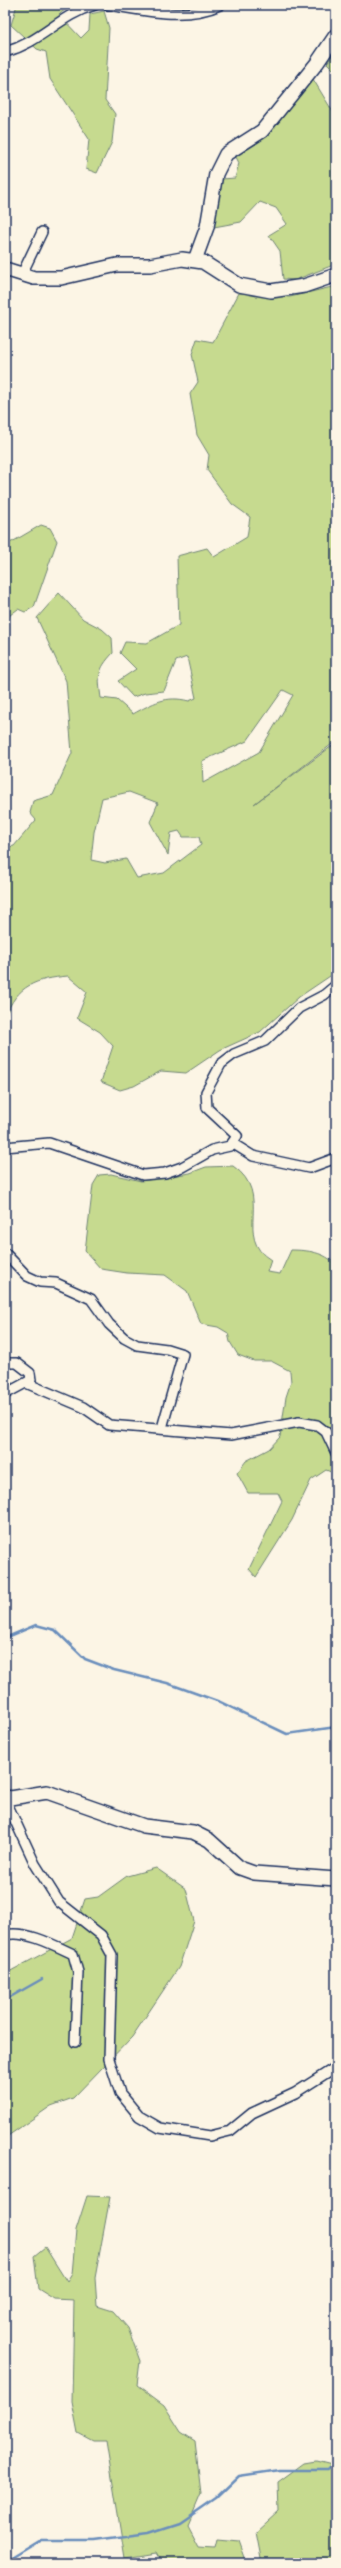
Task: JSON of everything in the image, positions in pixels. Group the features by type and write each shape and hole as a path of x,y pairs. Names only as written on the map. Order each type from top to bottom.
{"street":[{"path":"5,52 31,44 54,28 61,20 81,9 95,5"},
{"path":"108,5 163,14 201,12 220,5"},
{"path":"195,260 207,227 216,174 226,154 262,131 317,63 336,35"},
{"path":"22,274 42,232"},
{"path":"5,269 34,278 61,278 117,265 150,265 182,259 195,260 239,285 271,291 304,286 336,275"},
{"path":"5,1147 49,1143 143,1175 165,1173 176,1169 212,1150 230,1146 237,1136 207,1108 206,1092 222,1064 234,1054 265,1041 300,1008 324,995 336,985"},
{"path":"232,1143 253,1156 309,1168 336,1158"},
{"path":"5,1252 26,1276 40,1282 56,1283 91,1299 109,1324 124,1338 137,1344 167,1349 183,1354 162,1428"},
{"path":"5,1363 17,1364 30,1373 31,1380 5,1394"},
{"path":"26,1383 83,1407 110,1425 162,1428 231,1435 299,1422 317,1425 326,1432 336,1453"},
{"path":"336,1879 254,1873 240,1868 209,1840 193,1832 144,1826 47,1792 5,1798 35,1864 59,1902 101,1935 112,1955 108,2059 120,2093 139,2116 160,2128 210,2136 230,2132 252,2113 295,2093 336,2067"},
{"path":"5,1935 12,1933 50,1943 73,1954 78,1972 75,2042"}],"green space":[{"path":"15,5 70,5 59,15 81,38 89,30 90,14 104,11 109,28 105,100 115,114 112,142 97,173 86,169 89,139 50,79 46,52 37,49 11,25 16,8"},
{"path":"151,5 205,5 174,9"},
{"path":"336,50 336,72 327,63"},
{"path":"313,79 333,112 336,110 336,264 295,280 283,279 280,251 269,235 287,224 276,208 260,202 241,222 214,227 222,179 235,178 239,163 235,155 259,141"},
{"path":"336,286 336,741 254,804 336,743 336,972 299,997 260,1032 220,1050 186,1073 161,1071 134,1086 120,1090 101,1082 113,1046 100,1032 77,1018 87,992 68,976 46,979 29,986 15,998 5,1017 5,969 7,968 5,962 5,848 14,846 36,820 30,813 33,801 53,795 72,753 66,681 37,618 59,593 83,619 102,629 112,638 113,653 101,669 99,679 101,698 117,700 133,714 160,701 181,699 189,701 196,698 187,657 176,661 164,691 145,693 133,697 118,681 136,669 120,653 125,642 147,643 179,625 177,556 207,548 214,557 247,537 250,517 232,504 207,470 209,455 197,435 190,394 198,382 192,354 197,339 213,342 239,293 290,297","holes":["283,690 293,695 259,752 203,783 202,761 247,741","129,792 158,803 150,822 168,855 171,833 179,831 183,837 199,837 201,845 164,873 137,878 126,859 105,863 91,860 94,832 102,798"]},
{"path":"41,525 50,528 57,541 34,607 25,612 18,609 10,615 5,627 5,543 12,542"},
{"path":"233,1166 245,1177 251,1190 255,1240 260,1251 271,1260 267,1272 280,1274 291,1250 309,1251 327,1257 336,1265 336,1474 326,1470 311,1480 292,1520 256,1577 249,1569 282,1501 278,1493 248,1493 237,1473 246,1461 269,1449 280,1437 286,1397 291,1382 290,1371 271,1361 254,1361 238,1355 230,1342 228,1333 218,1327 201,1324 187,1291 165,1275 127,1273 101,1269 85,1251 93,1185 99,1175 111,1174 141,1181 190,1173 206,1167"},
{"path":"156,1868 186,1889 194,1921 179,1967 132,2037 73,2098 51,2106 5,2138 5,1974 72,1938 85,1899 98,1897 127,1876"},
{"path":"87,2196 110,2197 95,2278 97,2306 113,2311 128,2328 140,2361 137,2385 164,2405 181,2432 195,2441 201,2494 188,2525 199,2546 215,2547 217,2539 239,2541 247,2563 163,2563 157,2553 125,2558 106,2441 93,2441 78,2433 72,2402 74,2300 54,2299 38,2289 34,2256 45,2247 67,2282 72,2274 76,2230"},
{"path":"336,2354 336,2384 331,2381 333,2360"},
{"path":"316,2461 336,2466 336,2563 262,2563 256,2532 279,2511 278,2482 304,2463"}],"waterway":[{"path":"5,1638 36,1625 55,1630 85,1659 114,1670 167,1683 220,1702 287,1734 336,1727"},
{"path":"5,2000 42,1979"},
{"path":"5,2562 41,2540 95,2540 149,2533 180,2523 216,2498 239,2476 280,2470 328,2470 336,2460"}]}
